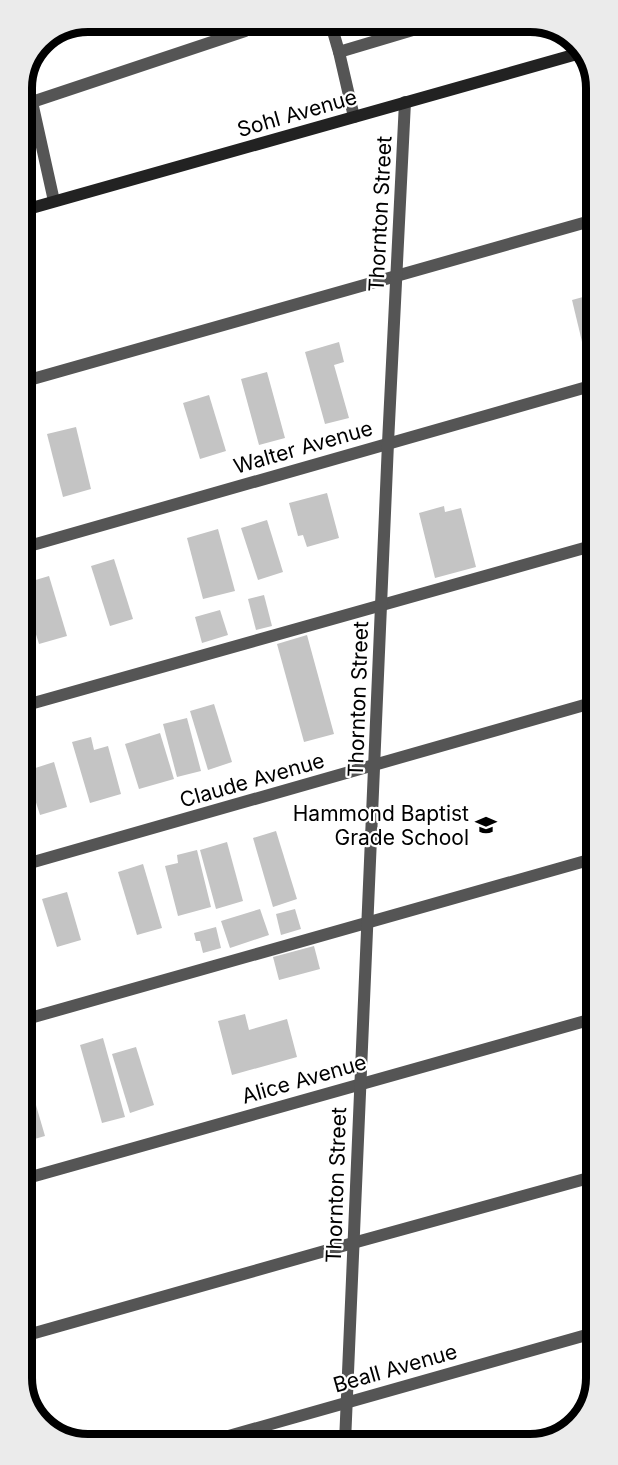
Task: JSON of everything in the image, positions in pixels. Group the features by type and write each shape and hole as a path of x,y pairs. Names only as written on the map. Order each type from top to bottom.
{"street":[{"path":"54,201 32,102 242,32"},
{"path":"333,32 354,117"},
{"path":"339,52 406,32"},
{"name":"Sohl Avenue","path":"32,208 576,54"},
{"name":"Thornton Street","path":"345,1434 405,102"},
{"path":"32,379 586,222"},
{"name":"Walter Avenue","path":"32,545 586,387"},
{"path":"32,703 586,547"},
{"name":"Claude Avenue","path":"32,862 586,705"},
{"path":"32,1017 586,861"},
{"name":"Alice Avenue","path":"32,1177 586,1021"},
{"path":"32,1334 586,1179"},
{"name":"Beall Avenue","path":"238,1433 586,1335"}],"building":[{"path":"586,296 586,350 584,350 572,300"},
{"path":"339,342 344,362 334,365 349,418 325,424 305,352"},
{"path":"267,372 285,438 259,445 241,379"},
{"path":"209,395 226,451 200,459 183,403"},
{"path":"76,427 91,489 63,497 47,434"},
{"path":"327,493 339,538 307,547 303,535 298,536 289,503"},
{"path":"444,506 445,512 461,508 476,567 435,578 419,513"},
{"path":"267,520 283,572 258,580 241,528"},
{"path":"218,529 235,591 203,599 187,538"},
{"path":"114,559 133,619 110,626 91,566"},
{"path":"49,576 67,636 39,644 32,621 32,581"},
{"path":"264,595 272,626 256,630 248,599"},
{"path":"220,610 228,635 202,643 195,617"},
{"path":"307,635 334,734 304,742 277,644"},
{"path":"214,704 232,762 208,770 190,711"},
{"path":"187,718 201,771 177,777 163,724"},
{"path":"160,733 174,779 139,789 125,744"},
{"path":"91,737 94,750 108,746 121,794 90,803 72,742"},
{"path":"54,762 67,807 40,815 32,790 32,769"},
{"path":"276,831 297,899 273,907 253,838"},
{"path":"227,842 243,901 216,909 200,850"},
{"path":"197,850 211,907 178,916 165,866 178,863 177,855"},
{"path":"143,864 162,928 137,935 118,872"},
{"path":"67,892 81,940 57,947 42,899"},
{"path":"260,909 269,935 230,948 221,921"},
{"path":"295,909 301,929 281,935 276,914"},
{"path":"216,927 221,948 203,953 200,941 196,941 194,933"},
{"path":"314,946 320,969 279,980 273,957"},
{"path":"245,1014 249,1030 287,1019 297,1057 232,1075 218,1021"},
{"path":"103,1038 125,1117 102,1123 80,1045"},
{"path":"136,1047 154,1105 130,1113 112,1054"},
{"path":"32,1092 45,1136 32,1140"}],"place":[{"name":"Hammond Baptist Grade School","path":"486,825"}]}
